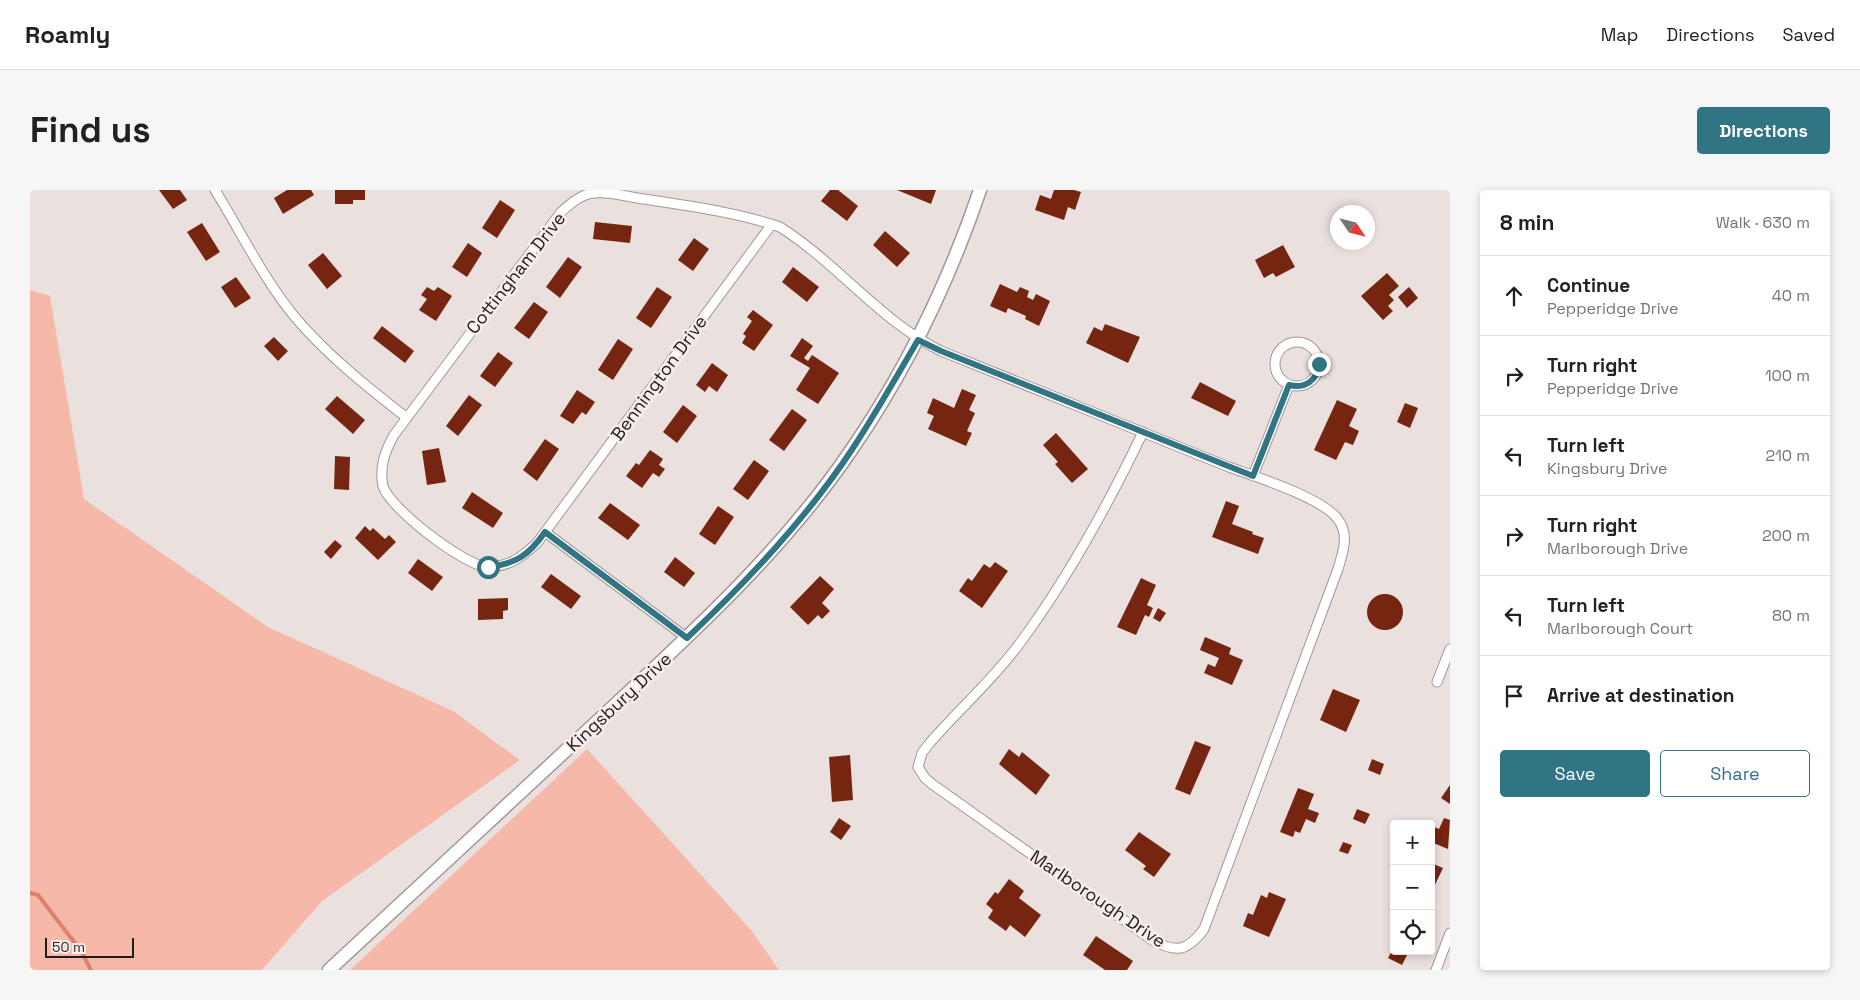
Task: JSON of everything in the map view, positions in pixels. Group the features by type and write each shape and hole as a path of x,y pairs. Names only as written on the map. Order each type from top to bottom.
{"street":[{"name":"Kingsbury Drive","path":"329,970 730,597 818,497 853,448 918,340 952,265 980,190"},
{"path":"220,191 263,269 294,316 353,376 407,418"},
{"name":"Cottingham Drive","path":"545,532 537,543 519,559 500,566 479,566 459,555 401,512 387,496 383,486 382,462 386,450 407,418 561,212 582,197 594,193 610,194 699,207 772,224 794,235 918,340"},
{"name":"Bennington Drive","path":"545,532 772,224"},
{"name":"Marlborough Drive","path":"918,340 1317,503 1328,510 1341,523 1345,541 1328,597 1204,929 1191,945 1184,948 1168,948 1152,940 932,784 925,778 918,767 922,753 928,745 1019,645 1054,594 1120,478 1143,432"},
{"path":"1289,344 1307,344 1316,352 1318,358 1316,376 1301,386 1289,385 1278,375 1276,369 1277,357 1289,344"},
{"path":"1253,476 1289,385"},
{"path":"545,532 687,638"},
{"path":"1437,682 1450,649"},
{"path":"1436,970 1450,933"}],"shaded area":[{"path":"30,290 50,296 84,499 268,627 453,711 520,760 322,901 262,970 30,970"},
{"path":"587,749 751,930 779,970 350,970"}],"building":[{"path":"159,190 180,190 187,200 173,209"},
{"path":"287,190 311,190 314,195 283,214 274,198"},
{"path":"335,190 365,190 365,200 353,200 353,204 335,204"},
{"path":"830,190 838,190 858,206 847,221 821,201"},
{"path":"897,190 936,190 931,204"},
{"path":"1054,190 1081,192 1075,210 1068,207 1064,220 1035,210 1040,195 1051,199"},
{"path":"500,200 515,210 497,238 482,228"},
{"path":"595,222 632,226 630,243 593,239"},
{"path":"202,223 220,252 206,261 187,232"},
{"path":"885,231 910,253 897,267 873,245"},
{"path":"694,238 709,249 693,271 678,260"},
{"path":"468,243 482,253 467,277 452,267"},
{"path":"1283,245 1295,267 1276,277 1273,273 1264,278 1255,260"},
{"path":"323,253 342,276 327,289 308,265"},
{"path":"568,257 582,267 560,298 546,287"},
{"path":"793,267 819,287 807,302 782,282"},
{"path":"1387,273 1399,286 1389,295 1394,300 1388,306 1393,311 1383,320 1361,296"},
{"path":"236,277 251,298 235,308 221,287"},
{"path":"1000,284 1017,292 1020,287 1029,291 1027,297 1033,300 1036,294 1050,301 1039,326 1025,319 1026,316 1008,308 1006,313 990,306"},
{"path":"427,287 434,291 438,287 452,296 436,321 419,310 427,299 421,295"},
{"path":"657,287 672,297 651,328 636,318"},
{"path":"1409,287 1418,298 1407,308 1398,297"},
{"path":"534,302 548,312 529,339 514,328"},
{"path":"753,310 773,325 754,351 742,343 746,336 743,334 752,321 747,317"},
{"path":"1105,324 1140,337 1128,363 1086,343 1094,327 1102,331"},
{"path":"382,326 414,351 405,363 373,338"},
{"path":"274,337 288,351 278,361 264,346"},
{"path":"802,338 813,346 804,358 808,361 812,355 839,373 818,404 796,390 810,368 790,356"},
{"path":"618,339 633,349 613,380 598,370"},
{"path":"498,352 513,363 495,387 480,376"},
{"path":"712,363 728,375 717,392 709,386 705,392 696,385"},
{"path":"1200,382 1236,401 1228,416 1191,398"},
{"path":"962,389 976,395 969,410 975,413 967,431 972,433 966,446 928,429 934,416 927,413 933,398 954,408"},
{"path":"577,390 595,402 586,415 582,412 573,424 560,416"},
{"path":"469,395 482,405 458,436 446,426"},
{"path":"337,396 365,420 353,434 325,409"},
{"path":"1337,400 1357,409 1349,426 1359,431 1353,445 1345,442 1336,460 1314,450"},
{"path":"1405,403 1418,408 1410,428 1397,422"},
{"path":"683,405 697,416 677,443 663,432"},
{"path":"792,409 807,420 784,451 769,440"},
{"path":"1056,433 1088,469 1072,483 1055,464 1058,462 1043,445"},
{"path":"545,439 559,449 537,481 523,470"},
{"path":"439,448 446,482 427,485 422,451"},
{"path":"650,450 663,459 659,465 665,469 659,477 653,473 642,488 626,476 636,463 639,465"},
{"path":"335,456 350,457 349,490 334,489"},
{"path":"754,460 769,471 748,500 733,489"},
{"path":"472,492 503,513 493,528 462,508"},
{"path":"1226,501 1239,506 1232,524 1264,538 1258,554 1212,537"},
{"path":"610,503 640,525 628,540 598,518"},
{"path":"718,506 734,517 715,545 699,534"},
{"path":"365,526 370,531 373,528 385,539 389,535 396,542 378,560 355,538"},
{"path":"335,540 342,546 331,559 324,552"},
{"path":"675,557 695,573 684,587 664,572"},
{"path":"418,559 443,577 432,591 408,573"},
{"path":"995,562 1008,571 982,608 959,591 968,578 972,581 984,564 990,568"},
{"path":"551,574 581,596 571,609 541,587"},
{"path":"820,576 834,589 822,603 830,611 822,619 818,615 808,625 790,607"},
{"path":"1141,578 1156,585 1147,605 1153,608 1149,617 1145,615 1136,635 1117,627"},
{"path":"1385,594 1398,599 1403,612 1398,625 1385,630 1372,625 1367,612 1372,599"},
{"path":"508,598 508,610 503,611 503,619 478,620 478,599"},
{"path":"1158,608 1166,613 1160,622 1153,618"},
{"path":"1205,637 1231,648 1229,654 1243,660 1232,685 1204,673 1208,664 1215,667 1219,658 1200,650"},
{"path":"1333,689 1360,700 1346,732 1320,720"},
{"path":"1195,741 1211,747 1190,795 1175,789"},
{"path":"1009,749 1019,757 1022,752 1050,775 1036,795 999,764"},
{"path":"850,755 853,800 832,802 829,757"},
{"path":"1372,759 1384,764 1380,775 1368,770"},
{"path":"1450,785 1450,804 1441,798"},
{"path":"1298,788 1314,794 1308,809 1319,813 1315,823 1306,819 1300,833 1295,831 1293,837 1280,832"},
{"path":"1357,809 1370,814 1365,824 1353,819"},
{"path":"839,818 851,826 841,840 830,832"},
{"path":"1444,818 1450,820 1448,849 1435,844 1435,827 1439,829"},
{"path":"1139,832 1171,854 1154,877 1143,869 1146,866 1125,850"},
{"path":"1343,842 1352,845 1348,854 1339,851"},
{"path":"1435,865 1443,868 1435,885"},
{"path":"1009,879 1024,891 1019,898 1041,915 1025,937 1010,925 1006,931 988,918 993,910 986,904 995,892 998,894"},
{"path":"1269,892 1286,899 1269,937 1243,926 1248,913 1253,915 1261,895 1267,898"},
{"path":"1096,936 1133,961 1127,970 1105,970 1083,955"},
{"path":"1390,954 1407,955 1402,965 1388,958"}],"waterway":[{"path":"30,893 38,895 81,951 91,970"}],"route":[{"path":"488,567 510,564 519,559 537,543 545,532 687,638 730,597 818,497 853,448 918,340 941,351 1253,476 1289,385 1301,386 1307,384 1316,376 1319,364"}]}
